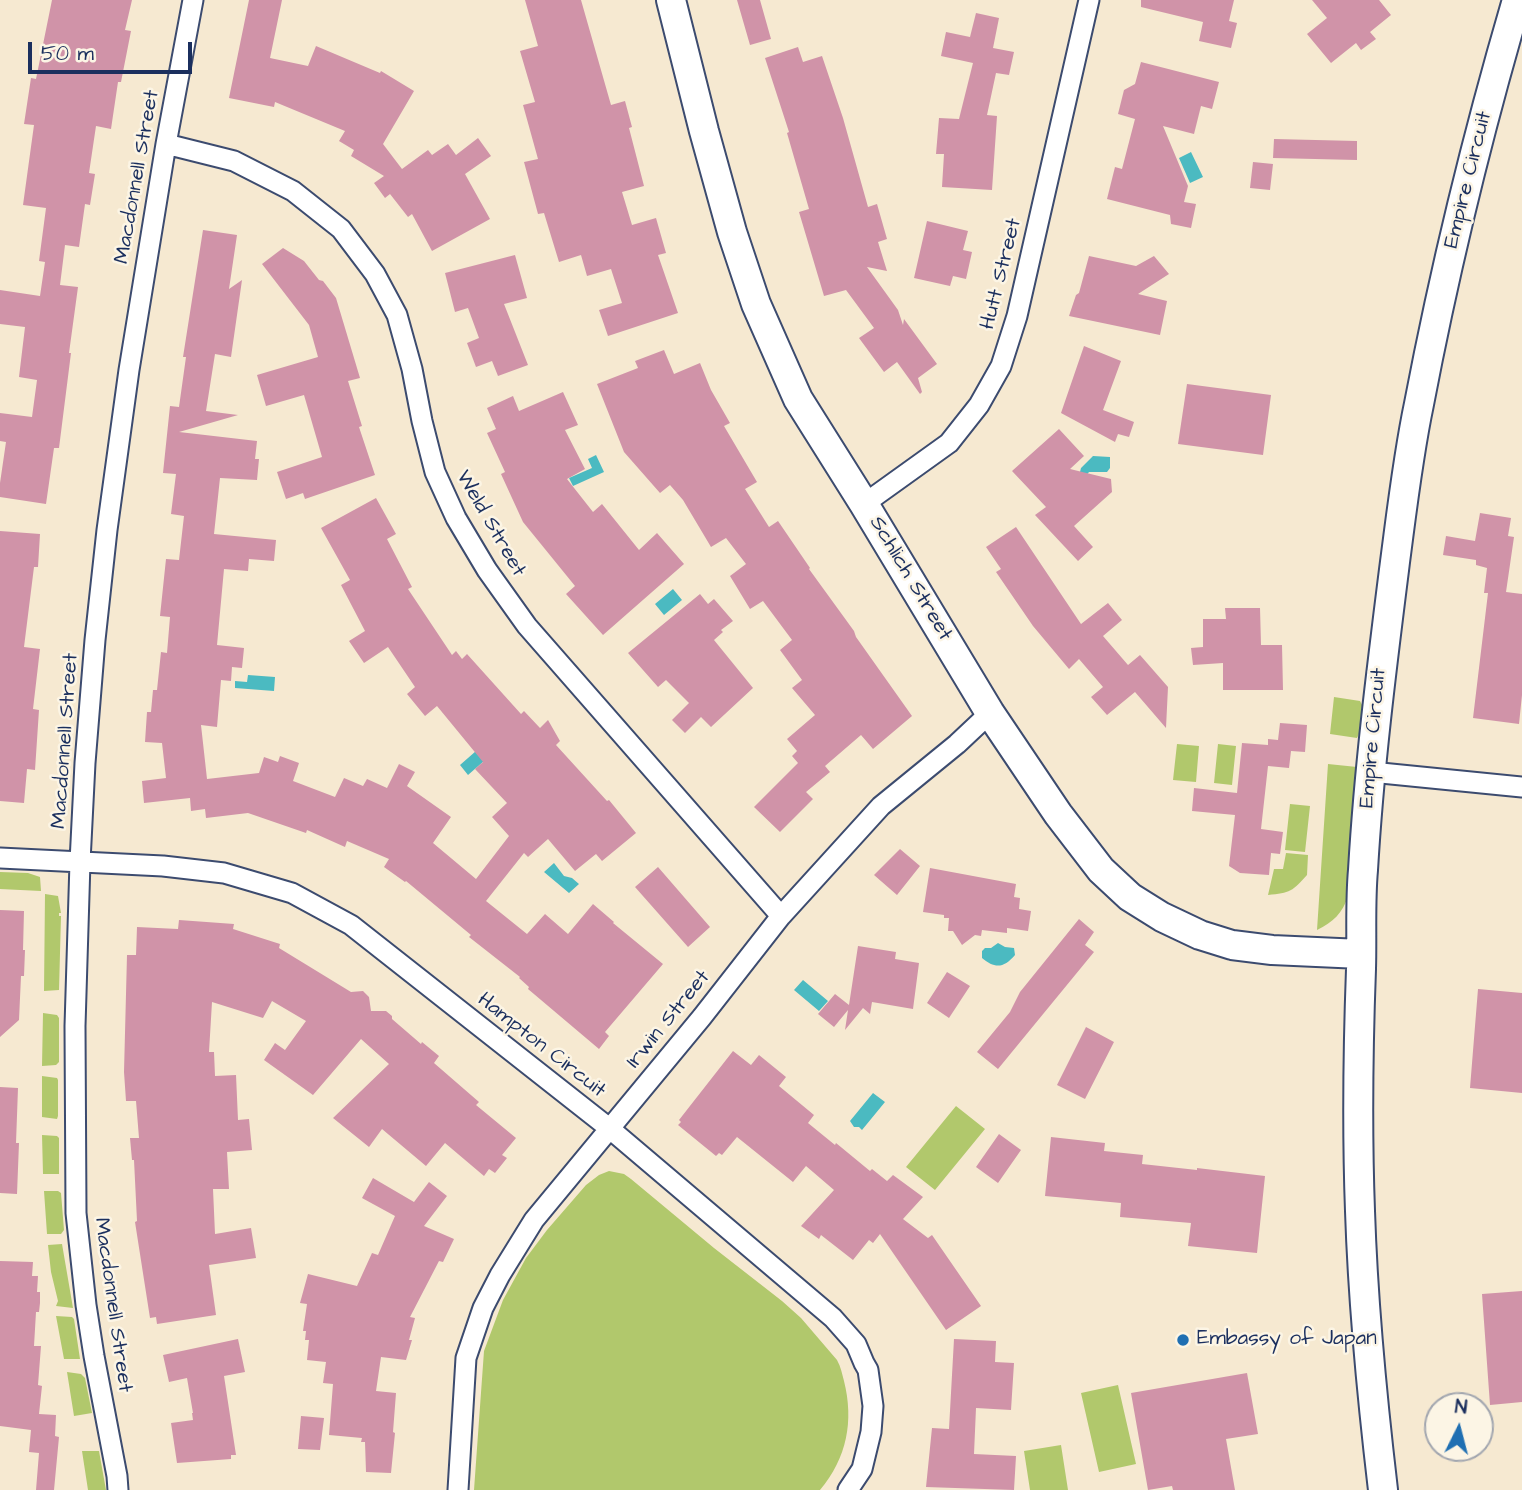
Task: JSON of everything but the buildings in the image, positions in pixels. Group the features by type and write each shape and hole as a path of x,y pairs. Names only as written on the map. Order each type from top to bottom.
{"street":[{"name":"Macdonnell Street","path":"118,1490 88,1318 76,1213 75,1026 80,862 86,749 107,530 129,370 193,0"},
{"name":"Schlich Street","path":"671,0 732,232 756,304 798,399 990,713 1058,814 1101,870 1130,897 1162,917 1200,935 1232,945 1272,950 1361,954"},
{"name":"Hutt Street","path":"864,504 948,443 979,405 1001,366 1017,316 1089,0"},
{"name":"Empire Circuit","path":"1383,1490 1373,1406 1360,1215 1358,1057 1362,873 1371,772 1384,643 1418,408 1473,156 1517,0"},
{"name":"Weld Street","path":"166,144 234,162 293,191 341,229 375,274 397,315 435,472 456,518 487,570 527,626 781,916"},
{"name":"Irwin Street","path":"458,1490 466,1358 483,1308 534,1220 702,1017 781,916 881,806 957,744 990,713"},
{"path":"1371,772 1522,787"},
{"name":"Hampton Circuit","path":"0,858 163,866 224,873 292,893 351,925 609,1128 833,1318 856,1344 868,1370 873,1406 871,1432 862,1468 848,1490"}],"green space":[{"path":"1334,697 1360,701 1362,705 1357,738 1330,734"},
{"path":"1177,744 1199,746 1196,782 1173,780"},
{"path":"1218,744 1236,746 1232,785 1214,783"},
{"path":"1328,764 1357,767 1348,896 1337,916 1317,930"},
{"path":"1290,804 1310,806 1305,852 1285,850"},
{"path":"1286,853 1308,855 1307,875 1290,890 1268,895 1274,869 1283,869"},
{"path":"0,872 28,873 40,877 41,891 0,889"},
{"path":"45,894 58,896 61,913 59,990 44,991"},
{"path":"43,1013 57,1015 59,1018 59,1062 56,1065 42,1066"},
{"path":"42,1076 58,1080 57,1119 42,1117"},
{"path":"956,1106 985,1129 935,1190 906,1167"},
{"path":"42,1135 59,1138 59,1174 43,1174"},
{"path":"609,1171 624,1174 631,1179 782,1301 801,1318 837,1360 847,1396 848,1425 837,1465 820,1490 474,1490 484,1351 503,1300 526,1258 547,1230 586,1185"},
{"path":"44,1191 61,1193 64,1230 61,1234 47,1234"},
{"path":"62,1244 73,1308 56,1306 58,1301 48,1245"},
{"path":"56,1316 74,1319 80,1359 64,1359"},
{"path":"67,1372 81,1374 85,1378 92,1413 74,1416"},
{"path":"1118,1385 1136,1464 1099,1472 1081,1393"},
{"path":"1061,1445 1068,1490 1030,1490 1024,1451"},
{"path":"82,1451 99,1451 106,1490 88,1490"}],"water":[{"path":"1191,152 1203,177 1190,183 1179,158"},
{"path":"596,455 604,472 573,486 569,478 592,468 588,459"},
{"path":"1093,456 1110,457 1110,468 1107,472 1089,472 1085,477 1080,472 1081,468"},
{"path":"673,589 682,600 664,615 655,604"},
{"path":"248,675 275,677 274,691 235,688 235,681 247,682"},
{"path":"484,744 492,754 468,775 460,765"},
{"path":"554,863 564,876 579,884 569,893 544,872"},
{"path":"998,943 1014,948 1015,955 1003,965 991,964 982,958 985,948 991,948"},
{"path":"803,980 828,1001 819,1011 794,990"},
{"path":"873,1093 885,1102 862,1130 854,1127 850,1121"}],"place":[{"name":"Embassy of Japan","path":"1183,1340"}]}
